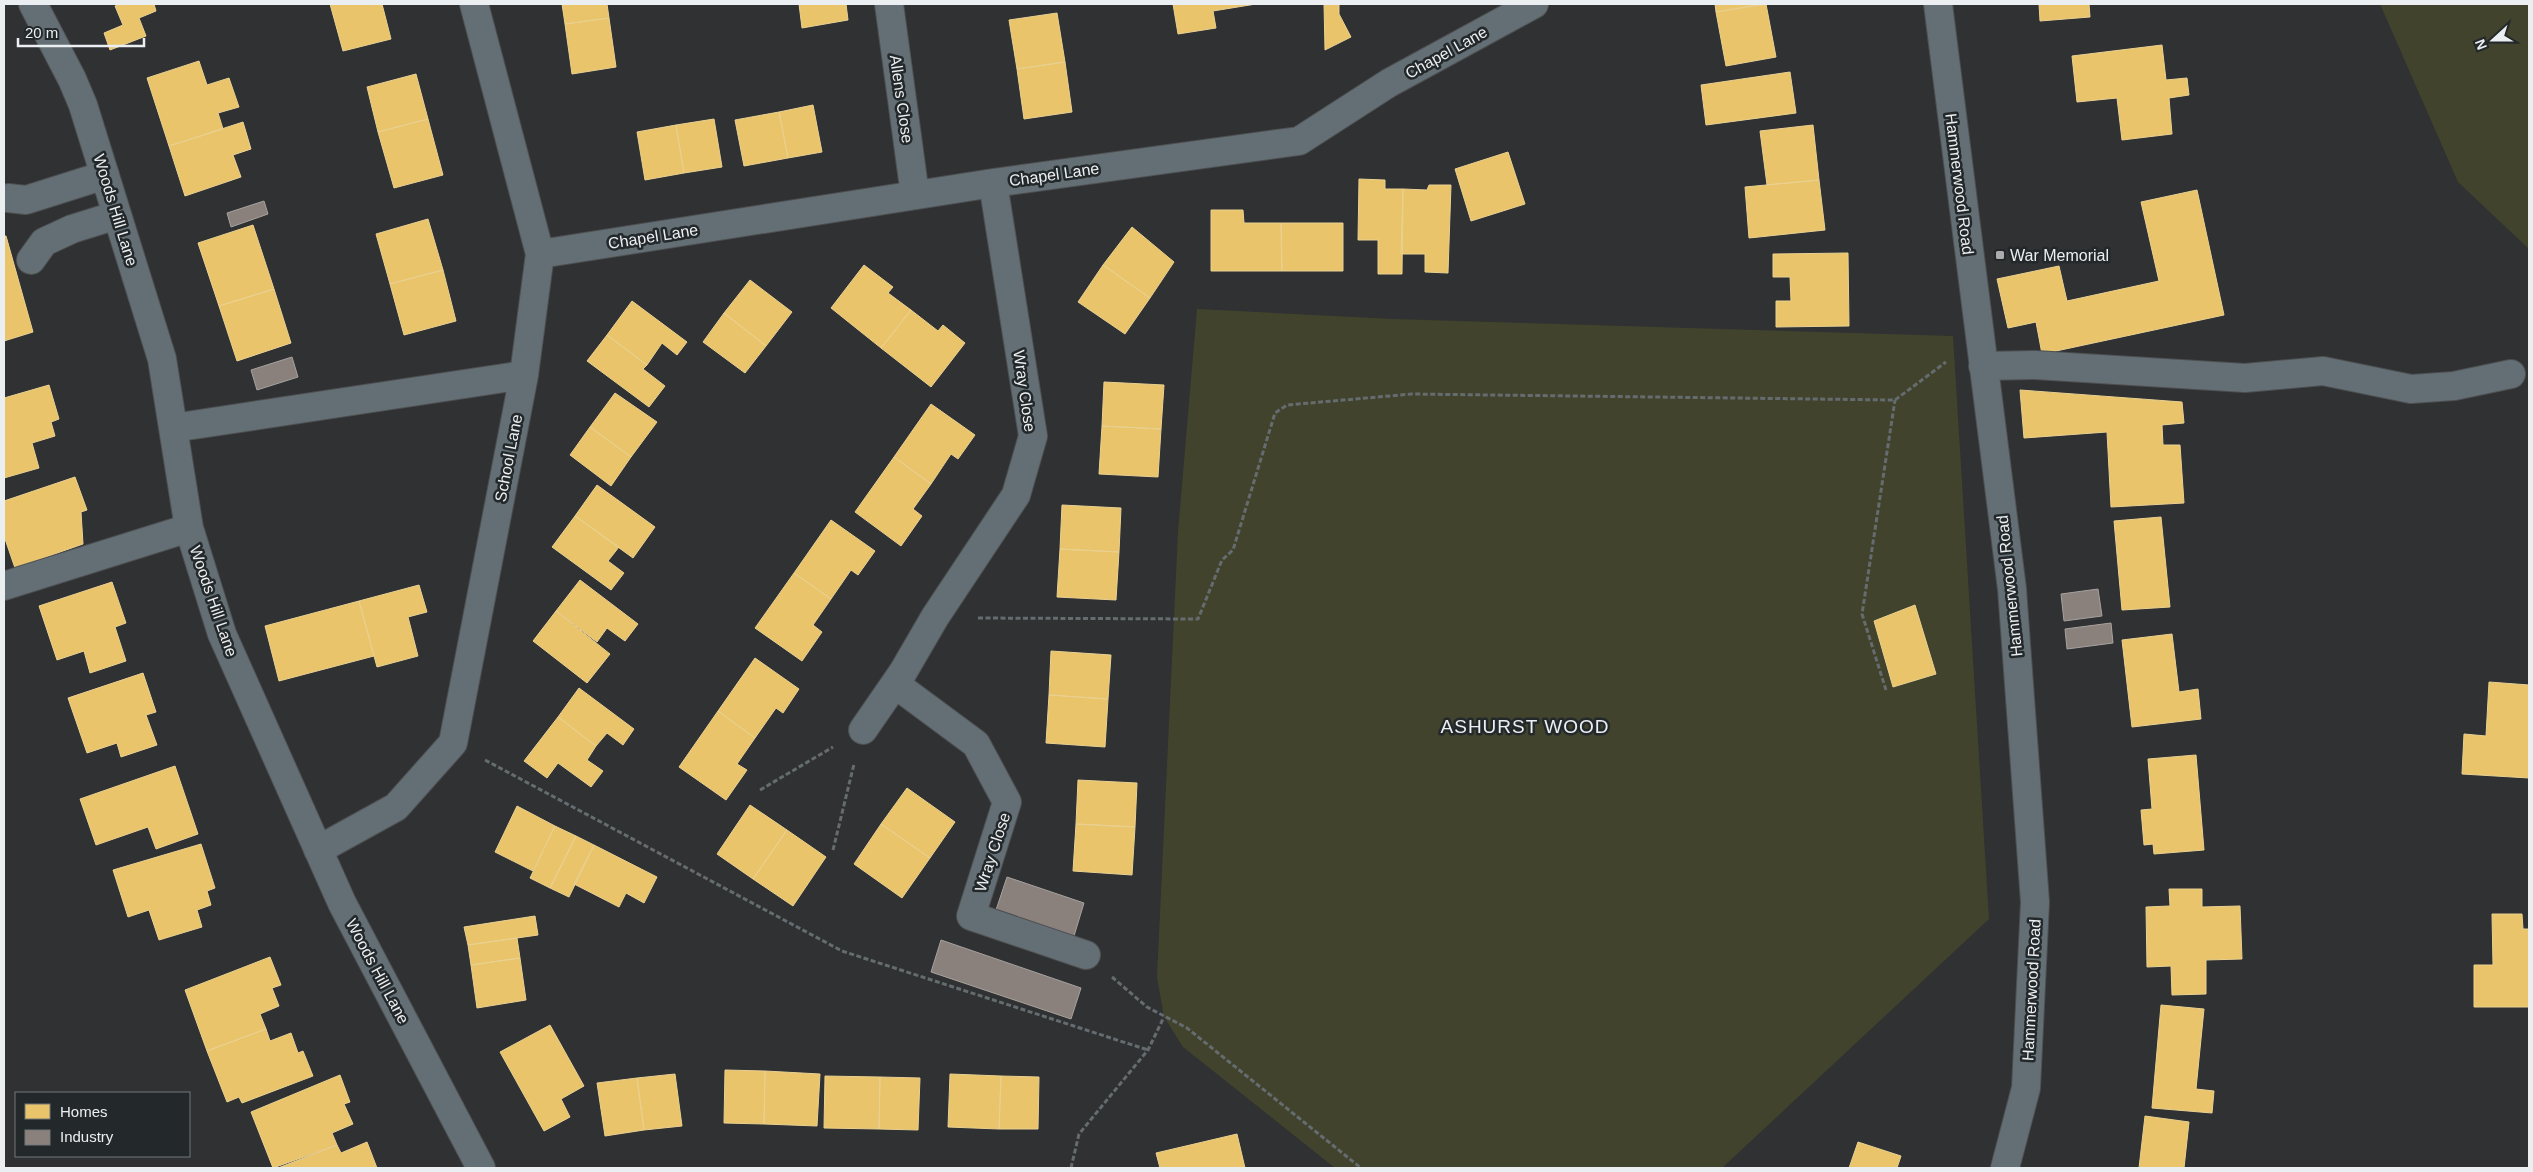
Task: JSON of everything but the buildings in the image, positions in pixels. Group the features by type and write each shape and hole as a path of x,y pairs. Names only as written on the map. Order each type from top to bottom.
{"street":[{"name":"Woods Hill Lane","path":"33,4 72,78 105,174 162,359 189,528 222,634 342,903 481,1168"},
{"name":"School Lane","path":"318,850 396,807 453,743 524,375 540,254 474,4"},
{"name":"Allens Close","path":"889,4 915,195"},
{"name":"Chapel Lane","path":"540,254 993,183 1299,141 1389,83 1534,4"},
{"name":"Hammerwood Road","path":"1938,4 2012,589 2035,902 2026,1088 2005,1168"},
{"path":"8,198 26,200 105,174"},
{"name":"Wray Close","path":"863,730 895,684 935,617 1016,495 1033,436 993,183"},
{"path":"30,260 44,242 72,229 117,215"},
{"path":"1982,359 2035,365 2245,378 2323,371 2411,389 2454,386 2512,374"},
{"path":"173,428 524,375"},
{"path":"4,586 189,528"},
{"name":"Wray Close","path":"895,684 976,744 1007,802 971,916 1086,956"}],"path":[{"path":"935,617 1198,619 1222,560 1234,550 1275,413 1287,405 1412,394 1895,400 1955,356 1982,359"},
{"path":"1886,690 1862,614 1895,400"},
{"path":"760,790 863,730"},
{"path":"833,850 863,730"},
{"path":"483,759 842,951 1148,1050"},
{"path":"1086,956 1147,1007 1187,1028 1361,1168"},
{"path":"1071,1168 1078,1134 1148,1050 1164,1017"}],"green space":[{"path":"2380,4 2529,4 2529,249 2458,182"},
{"path":"1197,309 1392,319 1953,336 1989,919 1722,1168 1335,1168 1183,1047 1164,1017 1157,977 1178,532"}],"place":[{"name":"War Memorial","path":"2000,255"}],"district":[{"name":"ASHURST WOOD","path":"1525,726"}]}
